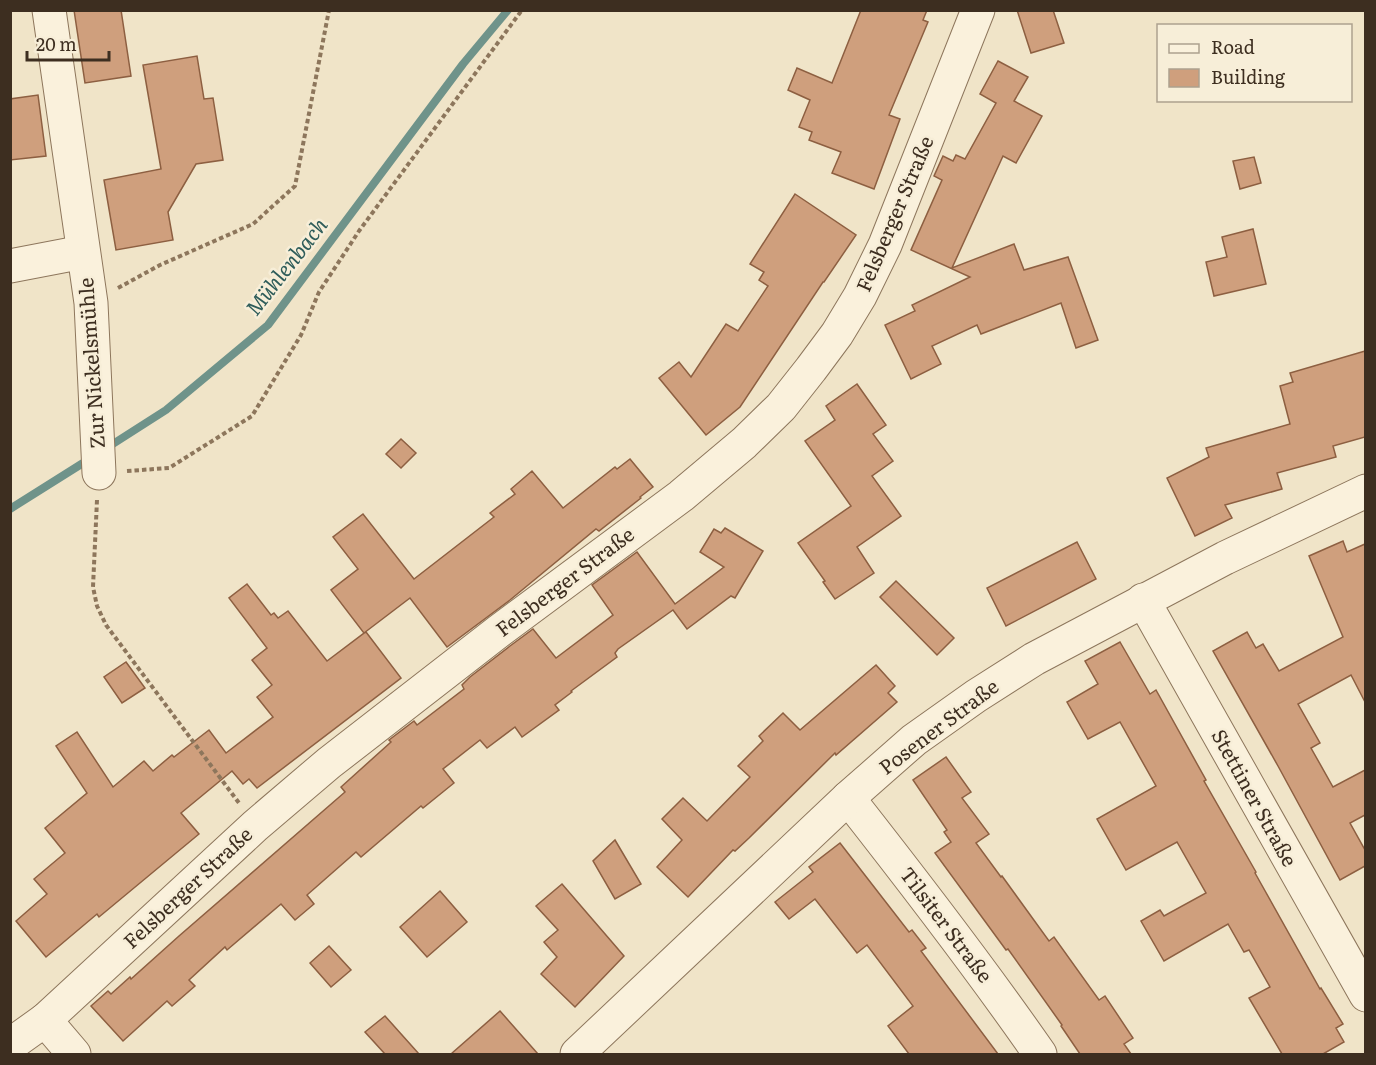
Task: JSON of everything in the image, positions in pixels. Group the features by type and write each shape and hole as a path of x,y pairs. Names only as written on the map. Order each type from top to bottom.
{"street":[{"name":"Zur Nickelsmühle","path":"49,10 91,303 99,473"},
{"name":"Felsberger Straße","path":"10,1045 45,1020 255,826 387,717 681,496 744,443 781,407 837,334 860,296 885,245 978,10"},
{"name":"Zur Nickelsmühle","path":"10,266 83,252"},
{"name":"Posener Straße","path":"577,1054 848,798 914,740 1034,659 1224,558 1365,491"},
{"name":"Stettiner Straße","path":"1143,600 1365,995"},
{"name":"Tilsiter Straße","path":"848,798 958,941 1040,1054"},
{"path":"45,1020 74,1054"}],"path":[{"path":"91,303 160,265 253,224 295,186 329,10"},
{"path":"255,826 106,625 97,606 93,587 99,473 169,468 252,416 301,335 318,292 359,231 522,10"}],"building":[{"path":"74,10 121,10 131,76 85,83"},
{"path":"861,10 927,10 923,20 928,22 889,115 900,119 874,189 832,173 841,152 809,140 812,132 799,127 810,100 788,90 797,68 832,83"},
{"path":"1017,10 1053,10 1064,43 1031,53"},
{"path":"197,56 204,99 213,98 223,160 196,164 168,212 173,240 116,250 104,180 161,169 143,65"},
{"path":"998,61 1028,77 1014,101 1042,116 1016,163 1003,156 952,268 1014,244 1024,270 1068,257 1098,340 1076,348 1061,303 981,334 977,325 932,346 941,364 911,379 885,325 915,311 912,305 970,277 911,250 942,180 934,176 943,156 953,161 956,155 965,159 996,103 980,94"},
{"path":"38,95 46,156 10,160 10,99"},
{"path":"1254,157 1261,183 1240,189 1233,161"},
{"path":"795,194 856,235 740,407 706,435 659,378 679,362 691,377 726,324 738,331 768,286 759,280 764,272 750,264"},
{"path":"1253,229 1266,284 1214,296 1206,262 1227,257 1222,237"},
{"path":"1365,351 1365,437 1333,446 1336,457 1277,473 1282,489 1225,505 1232,518 1195,536 1167,478 1209,457 1206,448 1290,424 1280,386 1293,382 1290,373"},
{"path":"857,384 886,425 873,434 893,461 872,476 901,516 857,547 874,573 835,599 798,543 851,506 805,441 835,420 826,406"},
{"path":"401,439 416,453 401,468 386,454"},
{"path":"630,459 653,487 447,647 410,598 364,633 331,590 358,569 333,537 363,514 414,579 494,517 490,513 515,494 511,489 532,471 563,508 615,467 617,469"},
{"path":"725,528 763,551 735,598 731,596 687,629 673,610 618,649 615,653 617,657 571,691 555,705 559,710 522,737 515,727 487,748 480,740 443,769 454,783 423,808 421,806 361,857 356,852 307,895 314,904 295,920 281,904 227,950 225,947 189,980 195,986 172,1006 167,1001 123,1041 91,1006 108,991 111,994 130,977 131,979 345,792 341,787 391,742 389,740 414,721 417,725 464,689 462,685 470,677 510,646 533,629 556,658 613,615 592,585 637,552 675,604 724,567 700,552 714,529 721,533"},
{"path":"1343,541 1347,552 1365,544 1365,702 1351,675 1298,704 1320,743 1311,748 1333,787 1365,770 1365,815 1350,823 1365,850 1365,866 1340,880 1213,651 1247,632 1256,648 1263,644 1279,671 1343,637 1309,556"},
{"path":"1077,542 1096,579 1006,626 987,588"},
{"path":"896,581 954,638 937,655 880,597"},
{"path":"247,584 271,615 274,613 278,618 288,611 327,661 366,632 401,678 257,788 249,779 243,784 232,771 181,813 199,834 99,917 97,914 46,957 16,921 47,894 34,879 65,853 45,828 87,793 56,746 77,732 113,787 144,761 153,771 209,730 226,753 273,717 257,697 272,685 252,660 267,648 229,598"},
{"path":"1120,642 1150,694 1156,690 1255,873 1320,989 1343,1024 1336,1028 1344,1042 1323,1054 1282,1054 1249,998 1270,987 1249,950 1244,952 1228,924 1164,961 1141,921 1160,910 1164,916 1206,893 1177,842 1126,870 1097,819 1156,786 1120,722 1088,739 1067,702 1098,684 1085,661"},
{"path":"126,662 145,688 122,703 104,677"},
{"path":"876,665 895,686 888,693 897,702 836,755 835,753 749,838 735,851 733,850 688,897 657,867 682,840 662,819 683,798 707,821 750,777 738,766 763,741 759,736 783,713 800,730"},
{"path":"946,757 971,792 962,798 989,834 976,843 1049,941 1054,937 1099,1000 1105,996 1133,1038 1124,1044 1131,1054 1080,1054 1008,949 1006,950 935,853 951,842 944,832 947,830 913,780"},
{"path":"615,840 641,884 615,899 593,861"},
{"path":"840,843 909,932 912,930 926,948 921,951 998,1054 909,1054 888,1026 913,1006 867,945 857,953 815,899 789,919 775,902 813,872 809,867"},
{"path":"562,884 624,956 575,1007 541,974 557,957 544,942 558,930 536,906"},
{"path":"440,891 467,922 427,957 400,927"},
{"path":"329,946 351,970 331,987 310,963"},
{"path":"500,1011 538,1054 451,1054"},
{"path":"385,1016 419,1054 385,1054 365,1032"}],"waterway":[{"name":"Mühlenbach","path":"105,449 166,410 268,325 463,64 508,10"},
{"name":"Mühlenbach","path":"10,509 91,458"}]}
